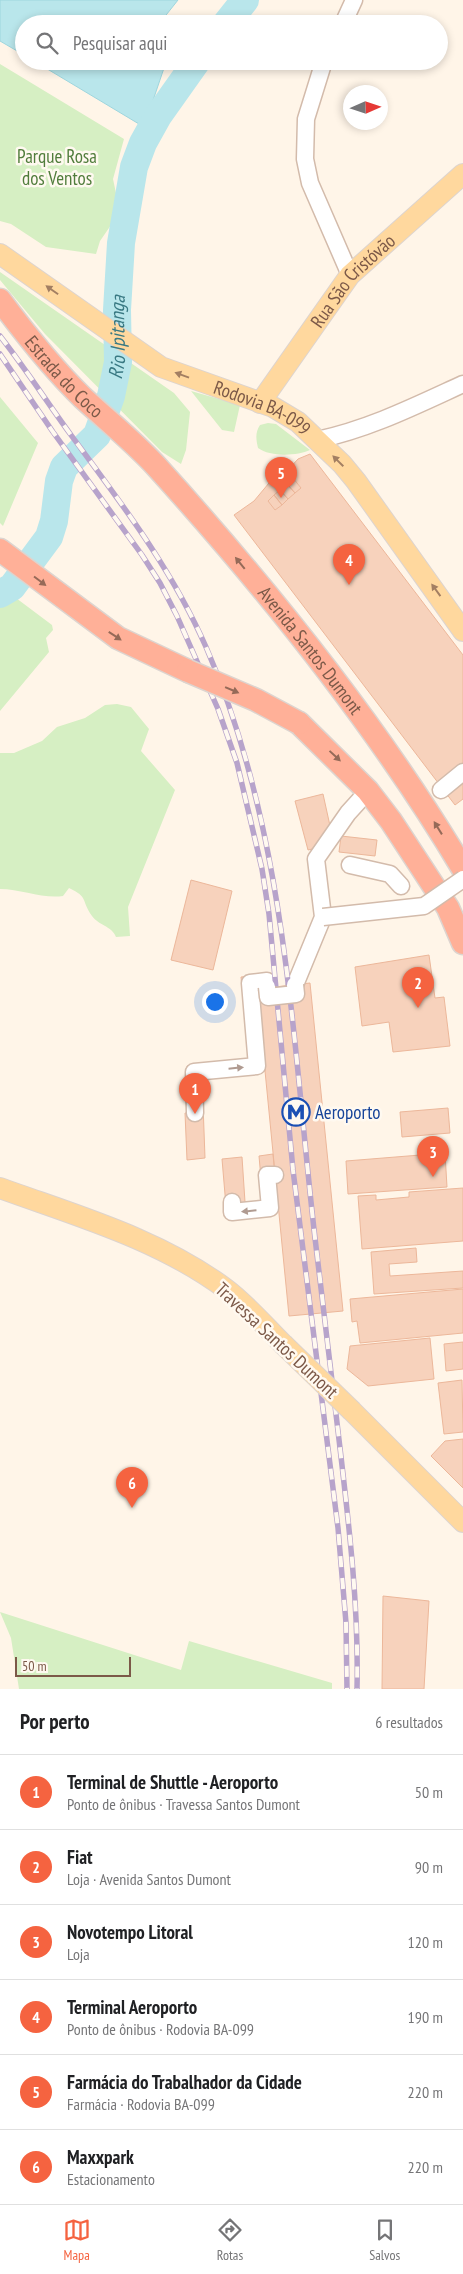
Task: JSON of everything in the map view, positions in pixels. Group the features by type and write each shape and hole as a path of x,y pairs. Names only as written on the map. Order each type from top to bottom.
{"highway":[{"name":"Estrada do Coco","path":"0,300 33,345 83,398 137,446"},
{"name":"Avenida Santos Dumont","path":"137,446 199,514 337,683 412,788 463,869"},
{"path":"2,552 75,608 118,638 256,700 299,723 338,759 368,791 391,821 448,908 463,944"}],"main road":[{"name":"Rua São Cristóvão","path":"260,403 350,275 463,174"},
{"name":"Rodovia BA-099","path":"0,254 146,355 161,368 273,407 298,422 356,481 463,631"},
{"name":"Travessa Santos Dumont","path":"0,1188 143,1241 192,1267 226,1289 352,1410 463,1522"}],"street":[{"path":"347,15 354,0"},
{"path":"321,70 306,119 305,159 310,182 350,275"},
{"path":"317,440 348,434 389,418 463,384"},
{"path":"441,790 463,772"},
{"path":"196,1113 194,1072 257,1066 250,983 267,981 268,997 296,994 295,985 323,917 324,861 348,813 368,791"},
{"path":"350,865 390,874 400,886"},
{"path":"323,917 424,906 463,879"},
{"path":"232,1202 232,1212 270,1208 267,1176 275,1175"}],"green space":[{"name":"Parque Rosa dos Ventos","path":"0,64 124,139 113,179 120,212 100,241 96,254 46,247 11,224 0,221"},
{"path":"0,272 174,393 190,412 186,450 181,464 162,452 45,334 0,280"},
{"path":"191,391 240,405 234,432 222,430"},
{"path":"0,397 38,443 3,526 0,523"},
{"path":"276,424 310,450 284,455 269,453 258,448 256,436 258,428 260,425"},
{"path":"0,586 52,625 53,630 46,638 49,652 0,711"},
{"path":"117,704 131,707 149,729 141,751 175,790 128,907 130,936 116,937 111,930 92,916 82,897 69,888 63,896 55,897 0,889 0,753 14,753 42,741 57,727 85,718 105,705"},
{"path":"0,1612 181,1670 189,1641 332,1683 332,1689 19,1689 11,1638"}],"water":[{"path":"0,0 178,0 166,15 15,15 15,50 0,41"},
{"path":"49,70 163,70 144,127"}],"building":[{"path":"310,454 463,655 463,799 455,805 234,515 254,501 269,483 287,471 298,459"},
{"path":"293,478 301,488 295,493 287,484"},
{"path":"287,484 295,493 288,499 280,490"},
{"path":"280,490 288,499 282,505 274,495"},
{"path":"274,495 282,505 275,510 268,501"},
{"path":"323,794 334,844 308,850 295,801"},
{"path":"341,836 377,840 375,856 339,852"},
{"path":"191,880 232,891 213,970 171,960"},
{"path":"429,955 435,998 444,997 450,1046 393,1052 389,1022 362,1026 355,967"},
{"path":"272,974 274,987 257,989 265,1071 202,1077 205,1158 187,1160 185,1113 189,1113 187,1066 249,1060 241,977"},
{"name":"Aeroporto","path":"310,983 343,1311 289,1316 257,989"},
{"path":"448,1108 450,1133 402,1137 400,1112"},
{"path":"445,1153 447,1187 348,1194 346,1161"},
{"path":"273,1154 276,1188 274,1214 227,1218 222,1159 242,1157 245,1202 263,1201 259,1156"},
{"path":"463,1188 463,1241 362,1249 358,1196 376,1195 376,1200 409,1197 409,1192"},
{"path":"416,1248 417,1262 389,1264 390,1276 463,1271 463,1288 374,1294 371,1252"},
{"path":"463,1289 463,1333 360,1343 357,1321 352,1322 350,1299"},
{"path":"430,1338 434,1379 368,1386 347,1369 350,1346"},
{"path":"463,1342 463,1369 446,1371 444,1344"},
{"path":"462,1380 463,1432 444,1434 438,1383"},
{"path":"463,1439 463,1488 431,1456 445,1441"},
{"path":"383,1596 429,1601 424,1689 382,1689"}],"waterway":[{"name":"Rio Ipitanga","path":"233,15 245,0"},
{"name":"Rio Ipitanga","path":"0,594 12,587 49,537 54,521 59,481 64,467 97,435 111,396 118,362 117,310 121,243 134,167 143,143 158,116 191,70"}],"railway":[{"path":"0,336 127,511 178,591 206,647 233,718 254,790 270,864 292,1013 315,1238 349,1528 355,1592 357,1689"},
{"path":"0,354 160,583 177,616 218,709 237,763 262,869 269,914 293,1170 338,1528 346,1623 347,1689"}],"place":[{"name":"Farmácia do Trabalhador da Cidade","path":"281,498"},
{"name":"Terminal Aeroporto","path":"349,585"},
{"name":"Fiat","path":"418,1008"},
{"name":"Aeroporto","path":"296,1112"},
{"name":"Terminal de Shuttle - Aeroporto","path":"195,1114"},
{"name":"Novotempo Litoral","path":"433,1177"},
{"name":"Maxxpark","path":"132,1508"}]}
